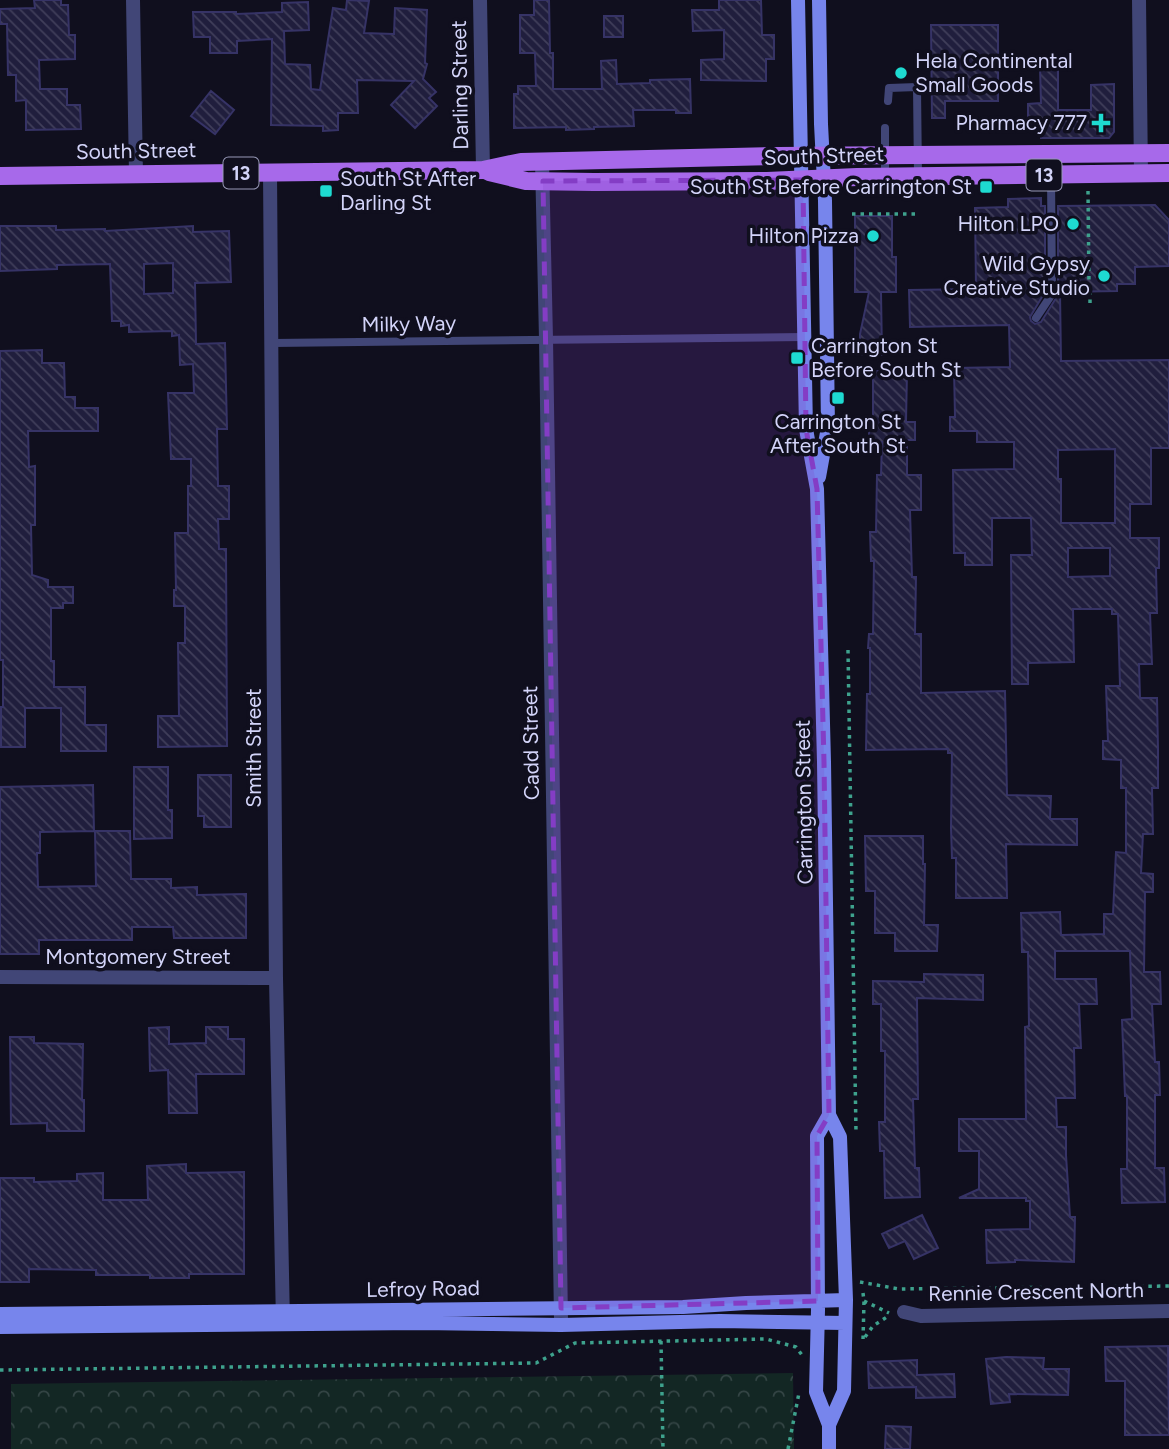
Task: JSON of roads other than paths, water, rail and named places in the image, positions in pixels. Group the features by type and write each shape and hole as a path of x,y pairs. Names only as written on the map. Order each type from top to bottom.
{"main road":[{"name":"Carrington Street","path":"798,0 806,429 817,489 829,1115 841,1137 846,1300 844,1391 830,1424 829,1449"},
{"name":"Carrington Street","path":"817,489 828,427 825,179 819,0"},
{"name":"South Street","path":"0,176 483,170 521,162 542,161 1169,153"},
{"name":"South Street","path":"483,170 526,181 676,183 886,176 1169,173"},
{"name":"Carrington Street","path":"829,1115 817,1136 816,1392 830,1424"},
{"name":"Lefroy Road","path":"0,1327 846,1300"},
{"name":"Lefroy Road","path":"0,1314 561,1325 720,1321 845,1322"}],"street":[{"path":"133,0 136,174"},
{"name":"Darling Street","path":"480,0 483,170"},
{"path":"1139,0 1141,174"},
{"name":"Cadd Street","path":"542,161 561,1325"},
{"name":"Smith Street","path":"270,172 276,978 283,1318"},
{"name":"Montgomery Street","path":"0,977 276,978"},
{"name":"Rennie Crescent North","path":"904,1312 922,1316 1169,1311"}],"lane":[{"path":"888,101 889,88 917,87 918,176"},
{"path":"885,128 886,176"},
{"path":"1036,318 1052,294 1051,175"},
{"name":"Milky Way","path":"273,343 804,337"}],"place":[{"name":"Hela Continental Small Goods","path":"901,73"},
{"name":"Pharmacy 777","path":"1101,123"},
{"name":"South St Before Carrington St","path":"986,187"},
{"name":"South St After Darling St","path":"326,191"},
{"name":"Hilton LPO","path":"1073,224"},
{"name":"Hilton Pizza","path":"873,236"},
{"name":"Wild Gypsy Creative Studio","path":"1104,276"},
{"name":"Carrington St Before South St","path":"797,358"},
{"name":"Carrington St After South St","path":"838,398"}]}
